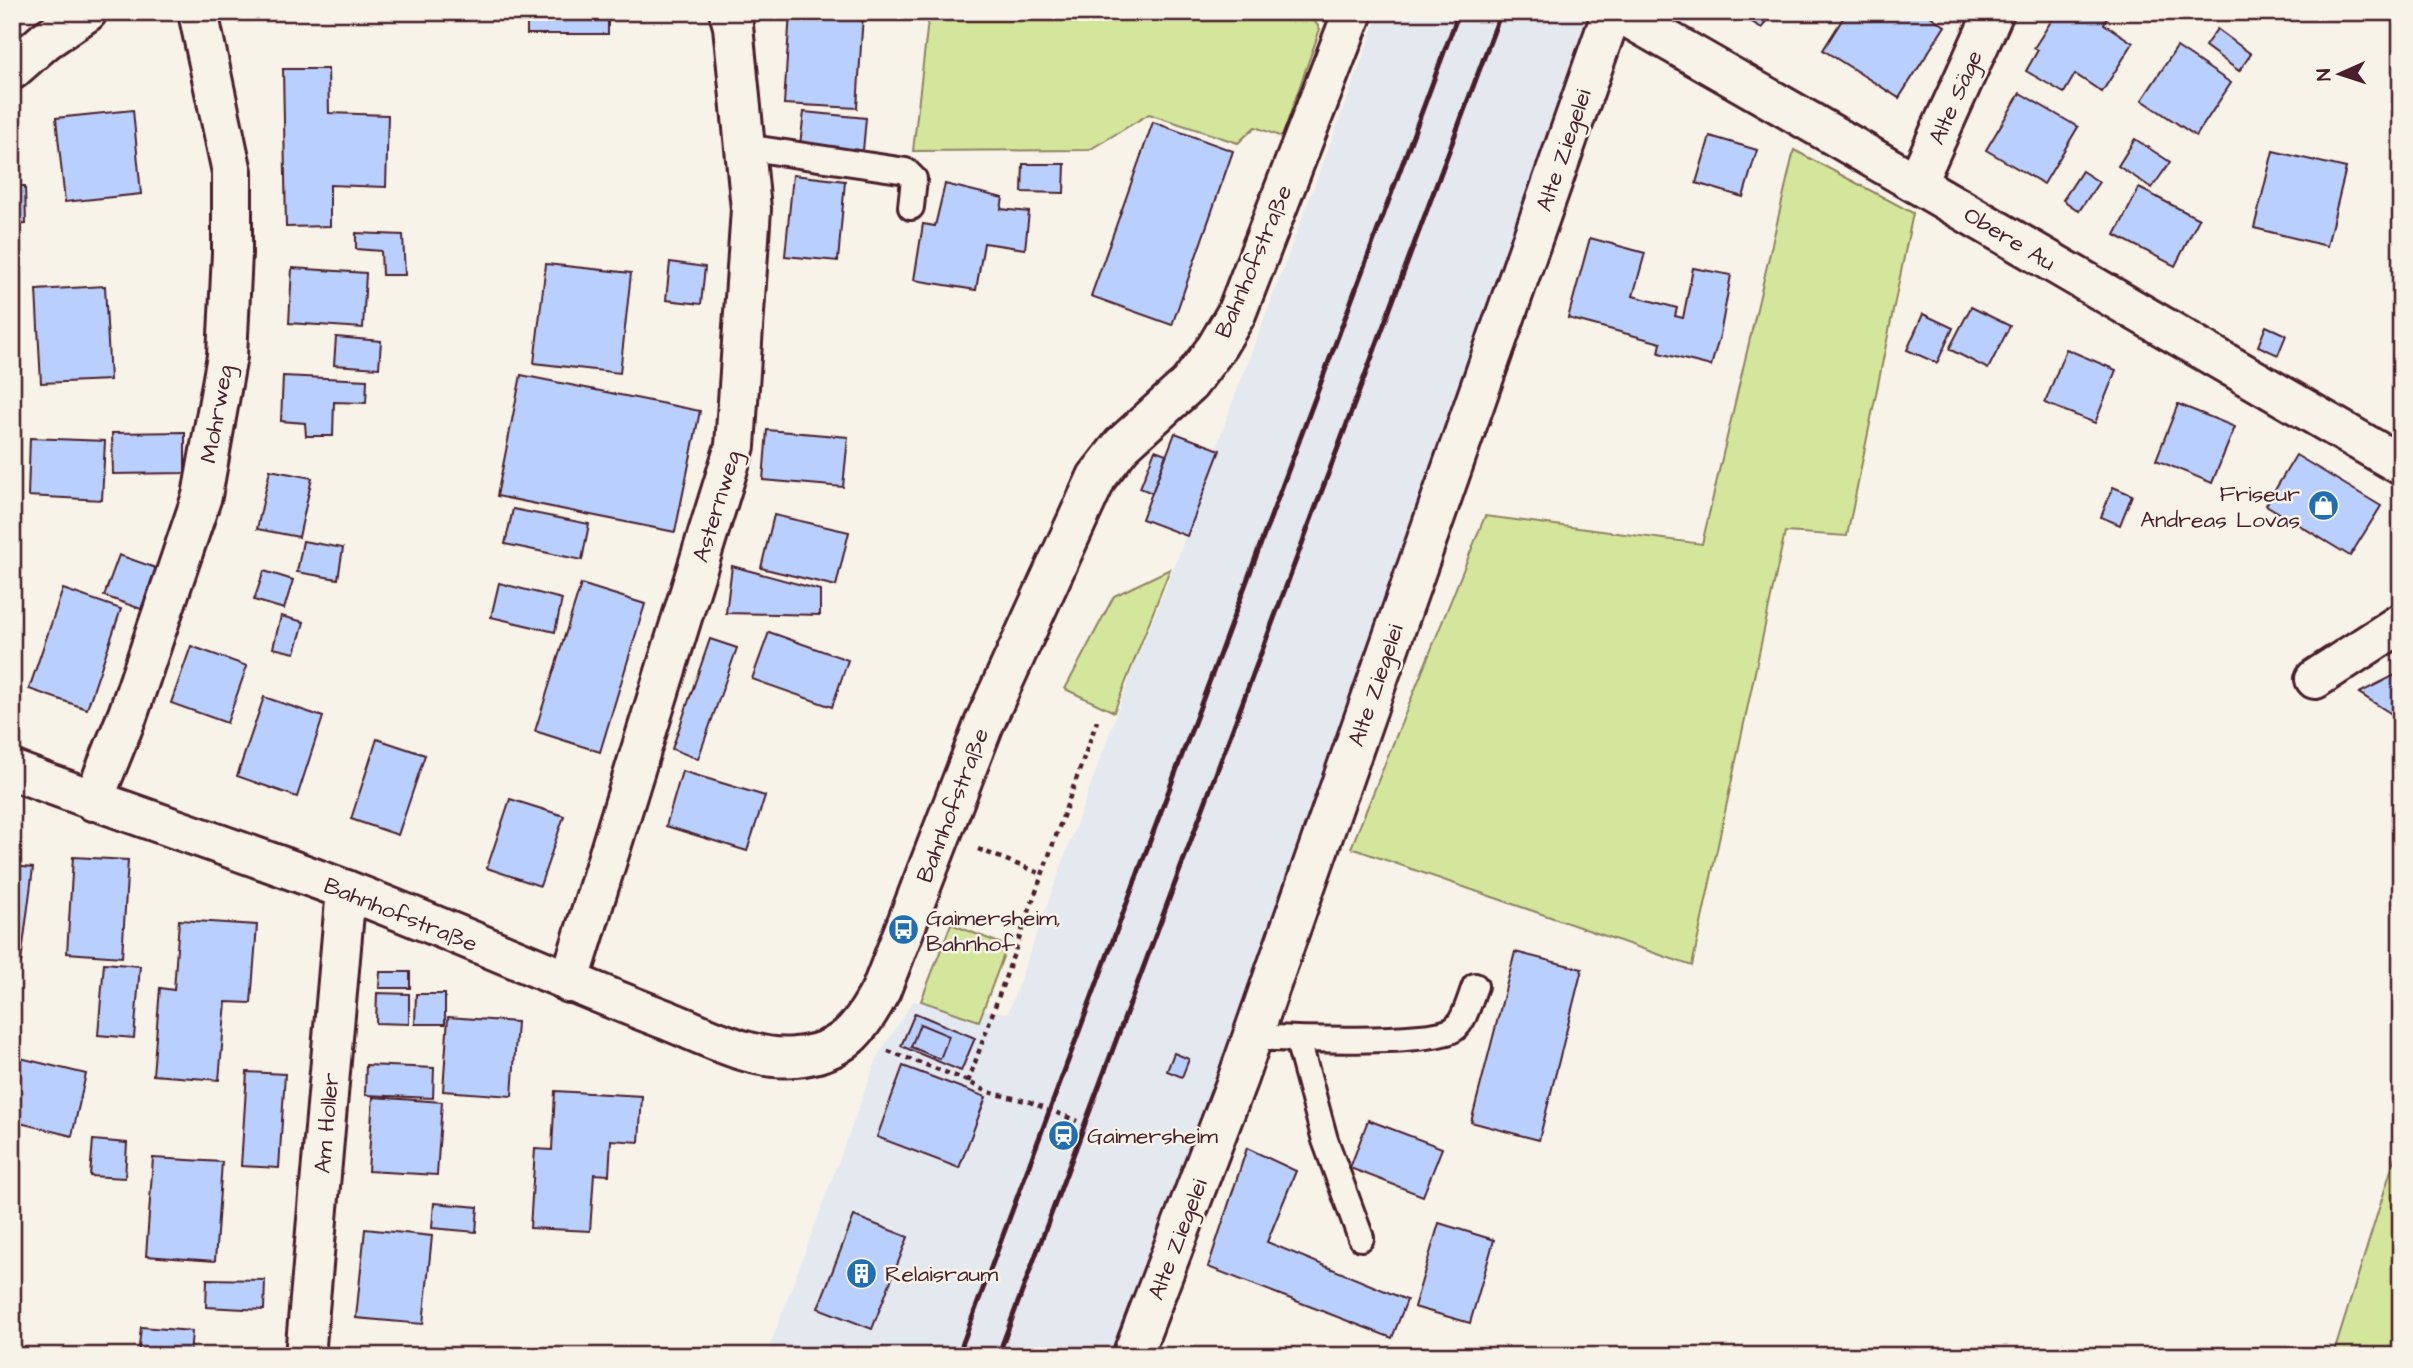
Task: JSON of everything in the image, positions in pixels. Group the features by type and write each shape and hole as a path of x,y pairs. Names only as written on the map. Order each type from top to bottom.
{"street":[{"path":"12,70 46,40 87,12"},
{"name":"Mohrweg","path":"93,801 128,713 202,496 227,356 232,253 232,172 198,12"},
{"name":"Asternweg","path":"569,983 735,446 751,209 733,26 729,12"},
{"name":"Bahnhofstraße","path":"12,770 346,890 569,983 756,1055 794,1058 825,1052 851,1037 868,1015 880,990 984,723 1097,477 1122,445 1189,384 1216,348 1236,314 1353,12"},
{"name":"Alte Ziegelei","path":"1132,1356 1238,1078 1612,12"},
{"name":"Obere Au","path":"1618,12 1917,182 2065,271 2401,465"},
{"name":"Alte Säge","path":"1917,182 1994,12"},
{"path":"2315,678 2401,623"},
{"name":"Am Holler","path":"305,1356 346,890"}],"lane":[{"path":"745,147 906,171 914,179 911,207"},
{"path":"1251,1037 1298,1040 1442,1034 1459,1025 1475,986"},
{"path":"1298,1040 1325,1140 1361,1237"}],"path":[{"path":"968,1082 1097,721"},
{"path":"941,834 1042,874"},
{"path":"851,1037 988,1092 1030,1102 1077,1121"}],"shaded area":[{"path":"1380,12 1586,12 1580,51 1237,1035 1115,1356 766,1356 878,1056 913,1001 1008,1013 1135,663 1178,557 1230,409"}],"green space":[{"path":"929,12 1308,12 1320,29 1282,137 1255,127 1238,143 1149,114 1089,150 913,151"},
{"path":"1794,150 1913,213 1847,536 1785,532 1692,966 1351,848 1485,516 1702,544"},
{"path":"1170,569 1114,712 1065,689 1114,596"},
{"path":"951,924 1007,946 979,1021 921,1001"},
{"path":"2396,1154 2401,1154 2401,1356 2333,1356"}],"building":[{"path":"527,12 608,12 608,34 527,34"},
{"path":"790,12 863,14 857,108 784,104"},
{"path":"1735,12 1771,12 1762,28"},
{"path":"1847,12 1924,12 1945,26 1899,98 1823,50"},
{"path":"2057,12 2110,12 2104,24 2133,43 2102,92 2075,74 2064,93 2026,71 2038,50 2034,48"},
{"path":"2217,29 2251,54 2239,71 2205,46"},
{"path":"2177,47 2231,83 2196,136 2142,100"},
{"path":"283,69 328,69 329,113 388,115 386,187 330,185 330,226 286,227"},
{"path":"2020,93 2078,127 2044,184 1986,150"},
{"path":"133,110 141,194 65,202 56,118"},
{"path":"804,112 866,118 863,151 800,145"},
{"path":"1153,122 1233,151 1172,325 1091,296"},
{"path":"1710,136 1757,150 1743,197 1696,183"},
{"path":"2135,139 2170,162 2152,188 2118,166"},
{"path":"2273,151 2346,168 2327,246 2254,228"},
{"path":"1023,164 1065,164 1064,193 1022,192"},
{"path":"2082,171 2099,182 2079,211 2063,200"},
{"path":"793,175 845,181 838,261 785,256"},
{"path":"945,184 1003,198 1001,209 1029,212 1025,249 984,243 976,290 914,280 923,224 935,226"},
{"path":"12,186 25,186 26,224 12,225"},
{"path":"2139,188 2199,219 2175,266 2115,235"},
{"path":"356,233 403,235 405,275 382,275 381,251 356,249"},
{"path":"1590,238 1645,253 1633,296 1677,308 1675,316 1683,318 1693,268 1731,275 1720,335 1711,366 1659,353 1661,343 1568,318"},
{"path":"670,262 705,267 701,304 666,300"},
{"path":"546,264 631,273 620,373 534,363"},
{"path":"292,268 366,273 363,328 289,323"},
{"path":"105,286 110,380 41,383 36,290"},
{"path":"1971,307 2010,326 1988,369 1949,349"},
{"path":"1923,314 1953,328 1937,363 1907,350"},
{"path":"2266,326 2286,335 2278,355 2258,346"},
{"path":"336,337 381,341 379,368 334,365"},
{"path":"2066,349 2116,370 2095,423 2045,403"},
{"path":"521,375 700,411 675,532 497,496"},
{"path":"283,376 367,380 366,403 334,402 333,436 306,436 305,423 281,421"},
{"path":"2178,404 2235,427 2212,483 2156,460"},
{"path":"767,430 848,437 843,487 763,480"},
{"path":"185,432 185,473 113,474 112,433"},
{"path":"1175,433 1220,450 1187,536 1142,519"},
{"path":"30,438 105,441 102,500 28,496"},
{"path":"1155,450 1166,454 1152,493 1140,488"},
{"name":"Friseur Andreas Lovas","path":"2296,455 2381,506 2350,556 2266,505"},
{"path":"270,470 312,478 299,537 257,529"},
{"path":"2113,487 2132,495 2120,525 2101,517"},
{"path":"513,509 589,524 582,560 505,544"},
{"path":"774,515 849,532 836,586 761,568"},
{"path":"303,541 343,548 338,579 297,572"},
{"path":"119,555 156,568 141,609 104,596"},
{"path":"732,566 820,590 820,615 726,613"},
{"path":"264,571 293,580 284,609 254,600"},
{"path":"499,583 562,599 555,632 491,617"},
{"path":"581,584 645,604 600,752 535,731"},
{"path":"63,589 121,609 87,709 29,689"},
{"path":"281,616 304,622 295,653 273,648"},
{"path":"769,632 848,660 832,707 752,679"},
{"path":"710,639 737,648 698,759 672,749"},
{"path":"191,646 247,666 227,723 171,703"},
{"path":"2401,672 2401,720 2359,693"},
{"path":"264,697 323,717 297,797 237,776"},
{"path":"377,739 425,755 398,835 351,819"},
{"path":"682,771 765,796 747,851 666,826"},
{"path":"510,799 564,816 540,886 487,868"},
{"path":"73,857 128,860 122,957 67,953"},
{"path":"12,866 33,868 21,962 12,961"},
{"path":"179,920 257,925 251,1003 226,1002 219,1080 153,1075 160,988 174,990"},
{"path":"1515,952 1582,969 1539,1140 1471,1122"},
{"path":"104,963 140,966 134,1038 98,1035"},
{"path":"380,972 410,972 410,988 379,988"},
{"path":"377,993 409,994 409,1024 376,1023"},
{"path":"416,994 445,994 445,1024 415,1024"},
{"path":"915,1013 975,1038 961,1071 901,1046"},
{"path":"448,1017 517,1022 512,1096 443,1091"},
{"path":"920,1024 949,1036 940,1059 911,1047"},
{"path":"1174,1053 1189,1059 1182,1077 1167,1071"},
{"path":"12,1056 86,1074 72,1136 12,1121"},
{"path":"366,1065 434,1068 433,1098 365,1095"},
{"path":"903,1066 986,1097 959,1168 877,1137"},
{"path":"247,1072 285,1074 279,1168 241,1166"},
{"path":"555,1091 642,1096 639,1142 611,1140 609,1175 594,1174 590,1231 530,1228 535,1149 552,1150"},
{"path":"373,1097 442,1102 437,1175 368,1171"},
{"path":"1368,1120 1442,1148 1423,1196 1350,1168"},
{"path":"93,1140 127,1143 125,1178 90,1176"},
{"path":"1247,1148 1296,1171 1267,1242 1407,1300 1392,1338 1208,1267"},
{"path":"153,1158 222,1162 215,1261 146,1256"},
{"path":"434,1203 478,1207 476,1232 432,1228"},
{"name":"Relaisraum","path":"854,1216 908,1237 872,1329 818,1308"},
{"path":"1439,1223 1494,1240 1470,1323 1414,1307"},
{"path":"365,1229 432,1236 423,1324 356,1318"},
{"path":"207,1279 265,1280 264,1310 206,1307"},
{"path":"141,1327 192,1331 190,1356 138,1356"}],"railway":[{"path":"958,1356 1459,12"},
{"path":"998,1356 1501,12"}],"place":[{"name":"Friseur Andreas Lovas","path":"2323,506"},
{"name":"Gaimersheim, Bahnhof","path":"903,930"},
{"name":"Gaimersheim","path":"1064,1135"},
{"name":"Relaisraum","path":"862,1273"}]}
